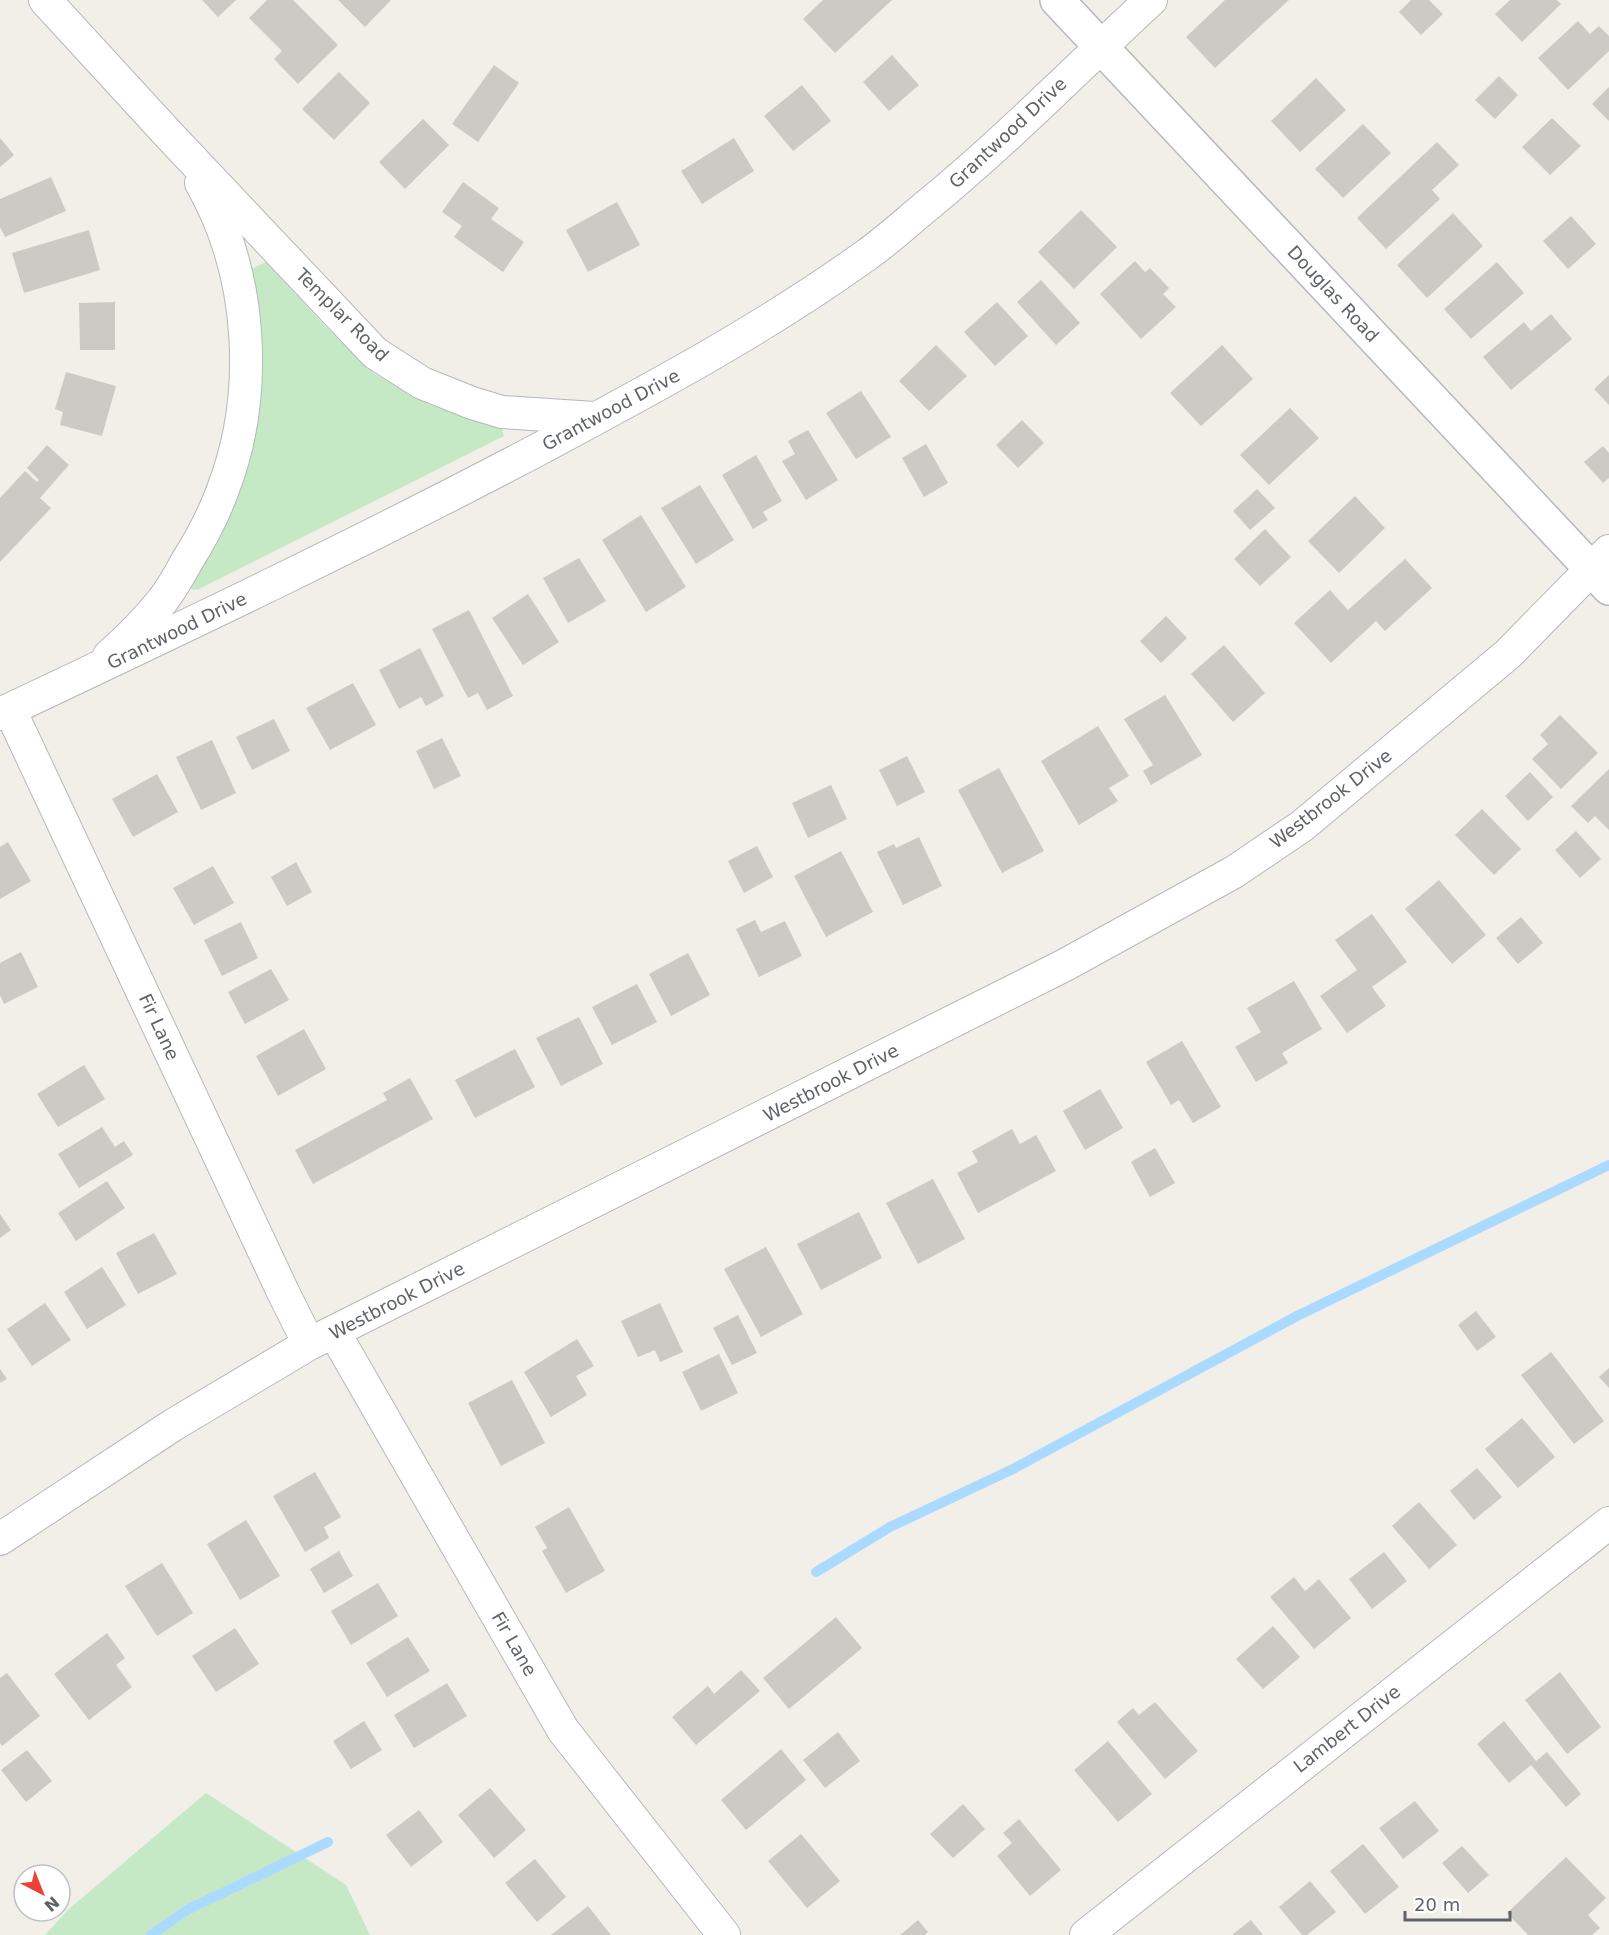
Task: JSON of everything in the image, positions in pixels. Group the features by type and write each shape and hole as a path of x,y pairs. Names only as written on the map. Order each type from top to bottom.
{"street":[{"name":"Templar Road","path":"45,0 375,353 400,370 446,393 502,412 596,418"},
{"name":"Douglas Road","path":"1057,0 1603,569"},
{"name":"Grantwood Drive","path":"5,712 360,542 727,346 867,254 954,184 1151,0"},
{"name":"Templar Road","path":"93,671 163,600 178,576 209,522 223,491 239,432 246,361 241,295 224,230 193,169 169,135"},
{"name":"Westbrook Drive","path":"0,1539 173,1425 322,1338 1054,970 1234,872 1302,826 1508,654 1603,569"},
{"name":"Fir Lane","path":"5,712 278,1282 322,1338 563,1730 724,1935"},
{"name":"Lambert Drive","path":"1086,1935 1609,1523"}],"green space":[{"path":"266,262 325,326 375,374 430,405 500,423 504,436 197,590 186,588 221,523 251,269"},
{"path":"206,1793 346,1885 370,1935 45,1935 56,1923 72,1923 72,1906"}],"building":[{"path":"202,0 236,0 218,17"},
{"path":"267,0 293,0 338,45 298,84 274,59 282,51 249,18"},
{"path":"338,0 391,0 365,27"},
{"path":"823,0 892,0 835,53 803,19"},
{"path":"1225,0 1289,0 1215,68 1186,37"},
{"path":"1411,0 1429,0 1443,14 1421,35 1399,12"},
{"path":"1510,0 1557,0 1561,4 1522,42 1495,14"},
{"path":"1578,21 1590,34 1599,26 1609,36 1609,51 1568,90 1538,58"},
{"path":"892,55 919,85 889,111 863,82"},
{"path":"494,65 519,83 478,142 452,124"},
{"path":"339,72 370,103 334,140 302,109"},
{"path":"1499,76 1518,95 1495,119 1475,100"},
{"path":"1316,78 1346,110 1300,152 1271,121"},
{"path":"802,85 831,121 793,151 764,116"},
{"path":"1609,87 1609,121 1592,104"},
{"path":"1552,118 1581,146 1550,175 1522,147"},
{"path":"423,119 449,145 405,189 379,162"},
{"path":"1363,124 1391,153 1343,198 1315,169"},
{"path":"0,138 14,155 0,167"},
{"path":"734,138 754,171 702,204 681,171"},
{"path":"1437,142 1459,165 1432,190 1440,199 1386,249 1357,218"},
{"path":"51,177 66,211 5,237 0,227 0,199"},
{"path":"463,182 499,208 491,219 524,242 503,272 454,237 462,226 442,212"},
{"path":"617,202 640,245 588,272 566,230"},
{"path":"1081,210 1117,247 1074,289 1038,252"},
{"path":"1453,213 1483,246 1427,298 1397,265"},
{"path":"1571,216 1596,244 1568,269 1543,241"},
{"path":"89,230 100,270 24,293 12,253"},
{"path":"1135,261 1145,272 1150,268 1169,288 1163,294 1176,307 1141,339 1100,294"},
{"path":"1497,262 1524,293 1471,339 1444,309"},
{"path":"1041,280 1080,323 1056,345 1017,302"},
{"path":"115,302 115,350 80,350 79,303"},
{"path":"997,302 1028,336 995,366 964,332"},
{"path":"1551,314 1572,339 1511,390 1483,357 1524,322 1531,331"},
{"path":"936,345 967,376 929,411 899,381"},
{"path":"1222,345 1253,379 1201,426 1170,393"},
{"path":"66,372 116,386 102,436 60,425 63,412 55,409"},
{"path":"1609,375 1609,405 1594,389"},
{"path":"861,391 891,437 856,459 826,413"},
{"path":"1290,408 1319,438 1269,485 1240,455"},
{"path":"1022,420 1044,443 1018,468 996,445"},
{"path":"808,430 838,480 806,500 782,461 795,454 788,441"},
{"path":"926,444 948,483 924,497 902,458"},
{"path":"47,445 69,465 40,498 51,508 0,562 0,498 25,471 37,482 39,480 27,468"},
{"path":"1603,446 1609,453 1609,478 1603,483 1584,462"},
{"path":"756,455 782,501 763,512 768,520 753,529 722,475"},
{"path":"700,485 734,540 696,564 661,508"},
{"path":"1257,489 1275,508 1250,530 1233,511"},
{"path":"1355,496 1385,528 1339,573 1308,541"},
{"path":"641,515 686,587 646,612 602,540"},
{"path":"1265,529 1291,557 1260,586 1234,559"},
{"path":"579,558 606,601 568,623 543,578"},
{"path":"1405,559 1432,588 1385,631 1376,621 1331,663 1294,623 1330,590 1348,610"},
{"path":"528,594 559,642 523,665 492,618"},
{"path":"469,610 513,696 487,710 478,693 468,698 432,629"},
{"path":"1166,616 1187,638 1161,663 1140,641"},
{"path":"1224,645 1265,693 1233,722 1191,674"},
{"path":"420,648 444,696 426,706 421,697 399,709 379,670"},
{"path":"353,683 376,725 330,750 306,708"},
{"path":"1165,695 1202,755 1151,785 1143,771 1153,765 1124,719"},
{"path":"1560,715 1598,753 1561,789 1532,759 1548,744 1540,735"},
{"path":"274,719 290,751 252,770 236,737"},
{"path":"1098,726 1129,776 1109,788 1118,801 1079,825 1041,761"},
{"path":"442,738 461,776 434,789 416,751"},
{"path":"212,740 236,793 201,810 176,757"},
{"path":"907,756 925,792 897,806 879,770"},
{"path":"999,768 1044,851 1002,873 958,790"},
{"path":"1609,769 1609,830 1595,816 1588,823 1571,806"},
{"path":"1530,772 1553,797 1528,821 1505,796"},
{"path":"157,774 178,812 133,837 112,799"},
{"path":"831,785 847,819 808,838 792,803"},
{"path":"1482,809 1521,849 1494,875 1455,835"},
{"path":"1576,831 1601,859 1580,878 1555,850"},
{"path":"919,837 942,886 903,905 877,852 894,844 896,848"},
{"path":"8,842 31,881 0,899 0,847"},
{"path":"757,846 773,877 744,893 728,861"},
{"path":"841,851 873,912 826,937 794,876"},
{"path":"296,862 312,892 287,906 271,877"},
{"path":"213,866 234,903 194,925 173,888"},
{"path":"1439,880 1486,935 1452,964 1405,909"},
{"path":"1372,914 1407,962 1372,987 1386,1006 1347,1033 1320,996 1357,970 1335,940"},
{"path":"1521,917 1543,943 1518,964 1496,938"},
{"path":"755,920 761,932 785,921 802,956 759,977 736,929"},
{"path":"241,922 258,958 222,976 204,940"},
{"path":"21,952 38,987 4,1004 0,995 0,963"},
{"path":"688,953 710,995 671,1016 649,974"},
{"path":"271,969 289,1000 245,1024 228,992"},
{"path":"1294,981 1322,1029 1282,1053 1288,1063 1256,1082 1235,1047 1261,1032 1247,1008"},
{"path":"637,984 657,1022 612,1045 592,1007"},
{"path":"579,1017 603,1064 561,1086 536,1038"},
{"path":"304,1029 326,1069 278,1096 256,1056"},
{"path":"1182,1041 1221,1107 1193,1123 1179,1100 1171,1105 1146,1062"},
{"path":"515,1049 535,1087 475,1118 455,1080"},
{"path":"84,1065 105,1099 58,1127 37,1094"},
{"path":"410,1078 433,1119 313,1184 295,1150 387,1100 383,1093"},
{"path":"1100,1089 1123,1128 1085,1150 1063,1111"},
{"path":"102,1127 115,1147 124,1141 133,1155 79,1188 58,1154"},
{"path":"1012,1129 1020,1144 1036,1135 1056,1171 978,1213 957,1173 978,1162 972,1151"},
{"path":"1155,1148 1175,1183 1150,1197 1131,1162"},
{"path":"933,1179 965,1239 918,1264 886,1203"},
{"path":"107,1181 125,1208 76,1241 58,1213"},
{"path":"859,1212 882,1258 821,1290 797,1244"},
{"path":"0,1214 11,1230 0,1238"},
{"path":"154,1233 177,1274 138,1294 116,1253"},
{"path":"766,1247 803,1314 761,1337 724,1269"},
{"path":"102,1267 126,1305 87,1329 64,1292"},
{"path":"45,1303 71,1340 32,1366 7,1329"},
{"path":"660,1303 683,1352 660,1362 655,1350 638,1357 621,1321"},
{"path":"1476,1311 1496,1337 1477,1351 1458,1325"},
{"path":"738,1315 757,1353 732,1365 713,1328"},
{"path":"577,1339 594,1366 576,1376 587,1395 551,1417 524,1372"},
{"path":"1551,1352 1604,1421 1574,1444 1521,1375"},
{"path":"719,1354 738,1393 701,1411 682,1372"},
{"path":"1609,1368 1609,1388 1599,1377"},
{"path":"0,1369 7,1379 0,1383"},
{"path":"512,1380 545,1443 501,1466 468,1403"},
{"path":"1522,1418 1555,1457 1518,1488 1485,1449"},
{"path":"1477,1468 1502,1497 1474,1520 1450,1491"},
{"path":"315,1472 341,1517 324,1527 329,1538 305,1552 273,1496"},
{"path":"1419,1502 1457,1545 1429,1569 1392,1526"},
{"path":"569,1507 605,1571 566,1593 542,1551 547,1548 535,1527"},
{"path":"246,1520 280,1576 240,1600 207,1544"},
{"path":"339,1551 353,1576 324,1593 310,1569"},
{"path":"1384,1552 1407,1581 1372,1609 1349,1579"},
{"path":"162,1563 193,1613 157,1636 125,1586"},
{"path":"1294,1577 1305,1591 1319,1579 1351,1618 1314,1649 1270,1597"},
{"path":"378,1583 398,1616 351,1645 331,1611"},
{"path":"836,1617 862,1648 789,1709 763,1678"},
{"path":"1273,1626 1300,1657 1263,1689 1236,1659"},
{"path":"235,1628 259,1664 216,1692 192,1656"},
{"path":"107,1633 125,1658 116,1665 132,1687 89,1720 54,1674"},
{"path":"408,1637 430,1671 387,1697 366,1663"},
{"path":"741,1670 760,1691 696,1745 672,1717 708,1686 714,1694"},
{"path":"1560,1672 1601,1727 1567,1754 1525,1700"},
{"path":"7,1673 40,1716 2,1746 0,1743 0,1678"},
{"path":"447,1683 467,1716 414,1748 394,1715"},
{"path":"1155,1702 1198,1751 1165,1779 1117,1722 1133,1708 1139,1715"},
{"path":"364,1721 382,1750 351,1769 333,1741"},
{"path":"1504,1721 1536,1761 1547,1752 1581,1794 1566,1807 1531,1765 1509,1783 1477,1744"},
{"path":"838,1732 860,1761 825,1788 803,1760"},
{"path":"1108,1741 1152,1794 1118,1822 1074,1770"},
{"path":"781,1749 806,1780 746,1830 721,1800"},
{"path":"27,1750 52,1781 26,1802 1,1770"},
{"path":"490,1788 526,1830 494,1858 458,1815"},
{"path":"1415,1801 1439,1831 1403,1859 1379,1828"},
{"path":"963,1804 985,1829 953,1858 930,1834"},
{"path":"419,1810 443,1842 411,1867 386,1835"},
{"path":"1019,1819 1061,1870 1030,1896 997,1856 1012,1843 1003,1833"},
{"path":"801,1834 840,1881 807,1908 768,1861"},
{"path":"1363,1844 1399,1887 1365,1914 1330,1871"},
{"path":"1462,1846 1489,1875 1468,1893 1442,1863"},
{"path":"1566,1857 1606,1898 1588,1915 1600,1928 1592,1935 1528,1935 1507,1913"},
{"path":"535,1859 566,1897 537,1922 505,1883"},
{"path":"1310,1881 1336,1912 1307,1935 1302,1935 1279,1907"},
{"path":"588,1906 611,1935 551,1935"},
{"path":"918,1920 928,1932 925,1935 900,1935"},
{"path":"1251,1920 1263,1935 1232,1935"}],"waterway":[{"path":"816,1572 890,1527 1013,1469 1297,1316 1609,1165"},
{"path":"151,1935 187,1910 328,1842"}]}
